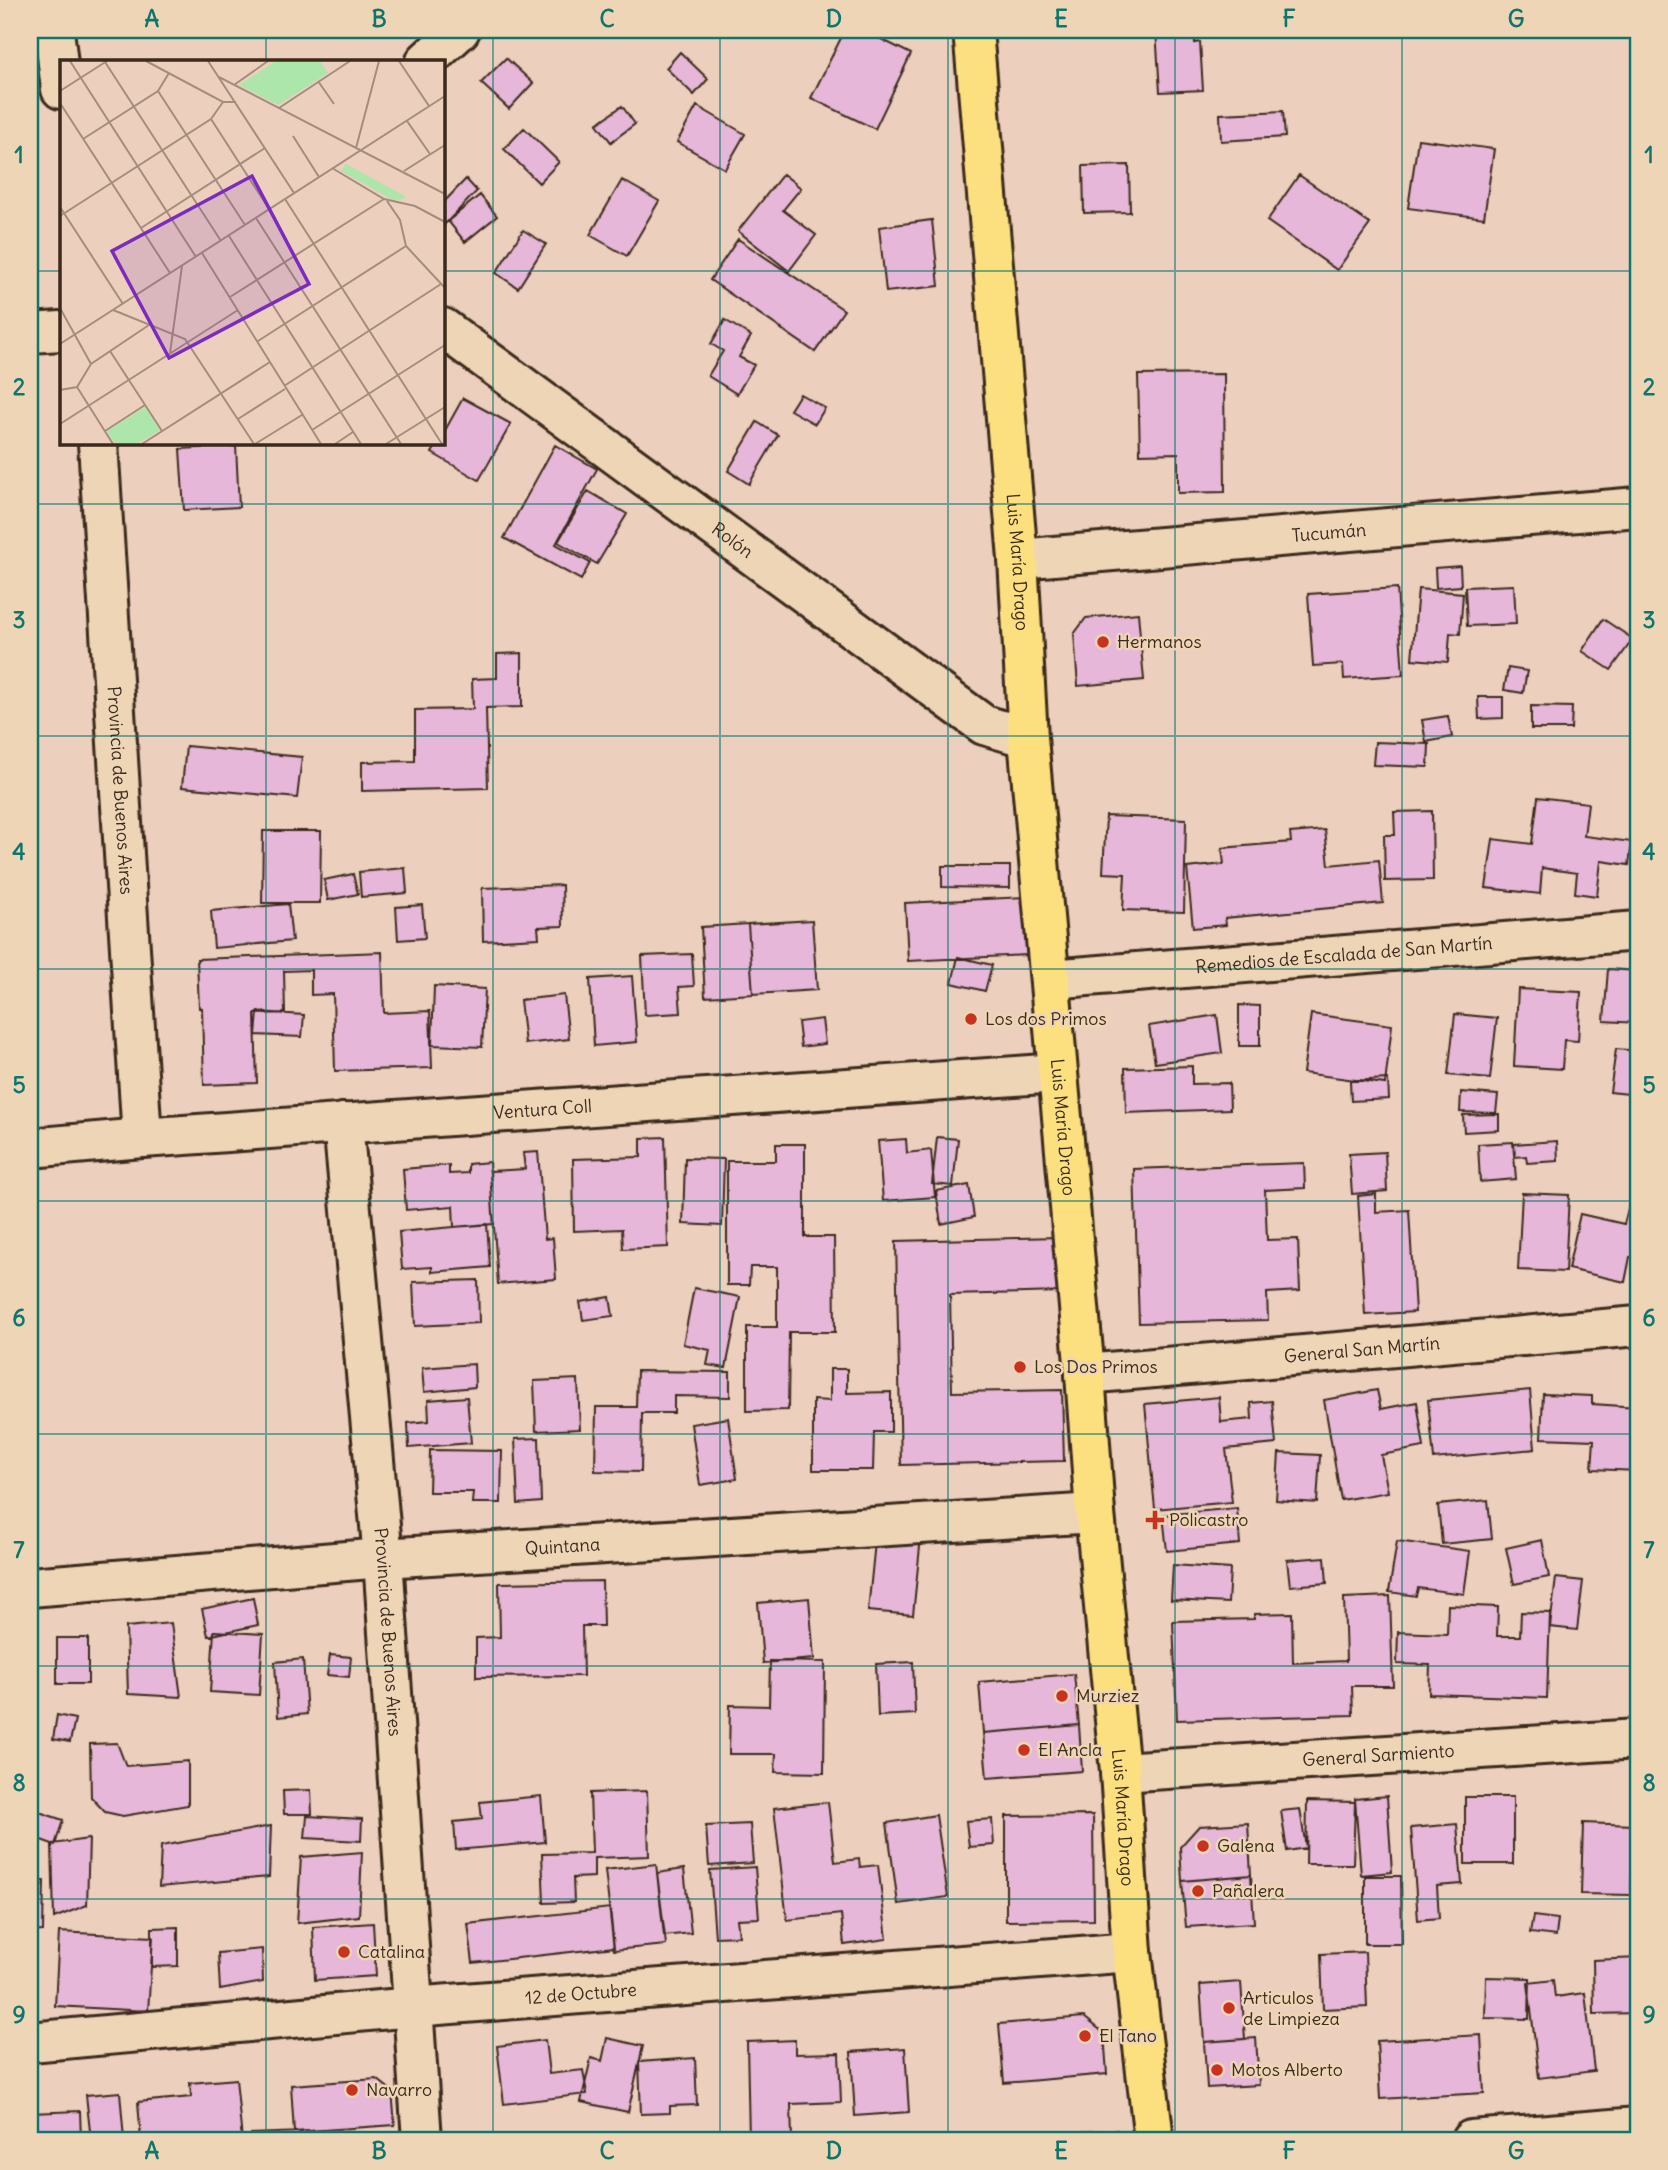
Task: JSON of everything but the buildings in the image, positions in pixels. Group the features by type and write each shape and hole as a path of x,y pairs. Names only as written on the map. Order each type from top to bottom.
{"main road":[{"name":"Luis María Drago","path":"973,30 1018,559 1028,738 1120,1772 1132,1952 1154,2140"}],"street":[{"path":"427,60 460,30"},
{"name":"Rolón","path":"444,329 984,725 1028,738"},
{"path":"30,333 60,331"},
{"name":"Provincia de Buenos Aires","path":"98,444 142,1138"},
{"name":"Tucumán","path":"1018,559 1638,507"},
{"name":"Remedios de Escalada de San Martín","path":"1051,979 1638,931"},
{"name":"Ventura Coll","path":"30,1148 343,1123 1058,1073"},
{"name":"Provincia de Buenos Aires","path":"343,1123 383,1558 422,2140"},
{"name":"General San Martín","path":"1085,1374 1638,1326"},
{"name":"Quintana","path":"30,1587 383,1558 1095,1513"},
{"name":"General Sarmiento","path":"1120,1772 1638,1739"},
{"name":"12 de Octubre","path":"30,2042 412,2007 1132,1952"},
{"path":"1471,2140 1638,2127"}],"place":[{"name":"Hermanos","path":"1103,642"},
{"name":"Los dos Primos","path":"971,1019"},
{"name":"Los Dos Primos","path":"1020,1367"},
{"name":"Policastro","path":"1155,1520"},
{"name":"Murziez","path":"1062,1696"},
{"name":"El Ancla","path":"1024,1750"},
{"name":"Galena","path":"1203,1846"},
{"name":"Pañalera","path":"1198,1891"},
{"name":"Catalina","path":"344,1952"},
{"name":"Articulos de Limpieza","path":"1229,2008"},
{"name":"El Tano","path":"1085,2036"},
{"name":"Motos Alberto","path":"1217,2070"},
{"name":"Navarro","path":"352,2090"}]}
